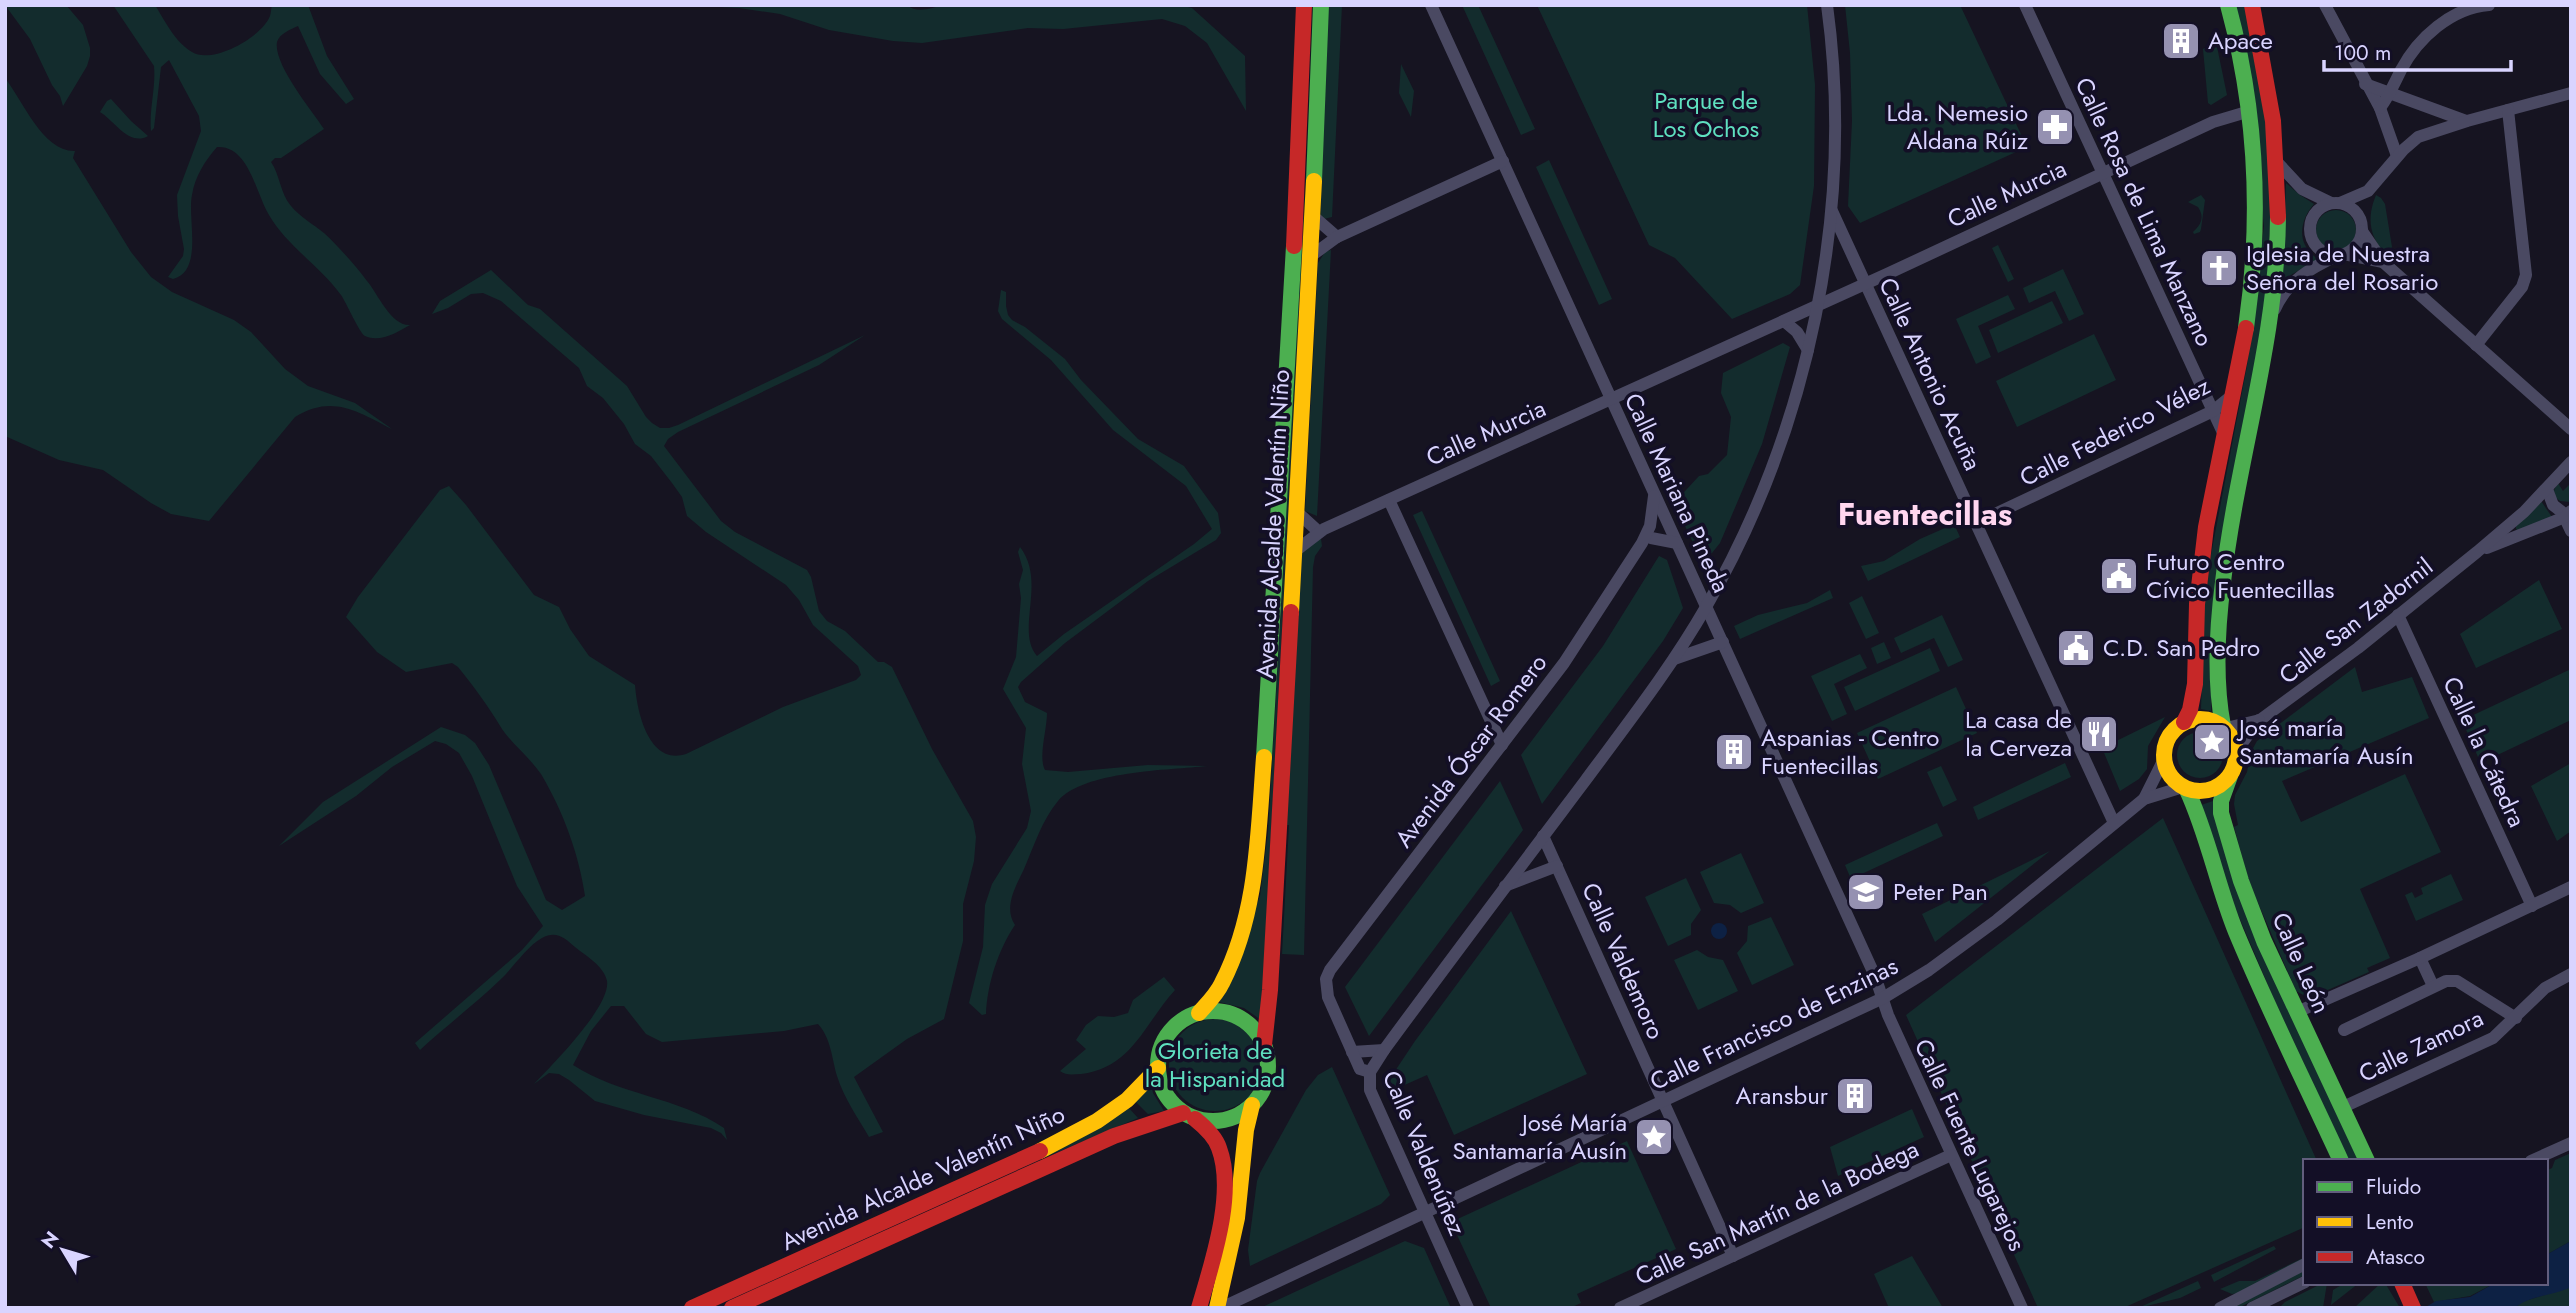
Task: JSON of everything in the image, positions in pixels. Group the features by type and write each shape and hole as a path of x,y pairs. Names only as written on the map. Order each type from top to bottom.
{"main road":[{"name":"Avenida Alcalde Valentín Niño","path":"1199,1013 1221,986 1230,966 1248,914 1255,876 1269,694 1304,5"},
{"name":"Avenida Alcalde Valentín Niño","path":"1264,1045 1270,990 1311,256 1321,5"},
{"path":"2184,722 2197,718 2211,720 2224,727 2235,742 2236,764 2230,776 2220,786 2206,791 2185,788 2174,780 2164,759 2168,738 2184,722 2193,704 2198,583 2251,293 2255,243 2254,152 2243,65 2228,5"},
{"path":"2224,727 2218,694 2222,587 2228,540 2271,319 2280,202 2272,99 2252,5"},
{"name":"Calle León","path":"2230,776 2221,801 2223,821 2255,917 2366,1159"},
{"name":"Calle León","path":"2185,788 2197,811 2217,881 2236,932 2340,1159"},
{"path":"1199,1308 1217,1231 1224,1171 1222,1157 1214,1138 1165,1093 1158,1068 1165,1040 1174,1028 1199,1013 1215,1012 1230,1014 1244,1021 1264,1045 1268,1063 1266,1081 1252,1105 1246,1130 1237,1218 1219,1308"},
{"name":"Avenida Alcalde Valentín Niño","path":"692,1308 1060,1142 1127,1100 1158,1068"},
{"path":"1189,1116 1222,1121 1235,1117 1252,1105"},
{"name":"Avenida Alcalde Valentín Niño","path":"732,1308 1114,1136 1189,1116"},
{"path":"2403,1285 2413,1308"},
{"path":"2416,1285 2426,1308"}],"street":[{"name":"Calle Mariana Pineda","path":"1431,5 1883,998"},
{"path":"1370,1072 1674,659 1739,545 1761,495 1808,350 1818,306 1832,210 1834,98 1827,5"},
{"name":"Calle Rosa de Lima Manzano","path":"2025,5 2225,437"},
{"path":"2325,5 2380,108 2398,156"},
{"path":"2380,108 2421,40 2457,15 2489,5"},
{"path":"2365,84 2467,121"},
{"path":"2383,262 2328,254 2319,250 2310,233 2310,223 2315,214 2322,207 2368,191 2418,137 2571,93"},
{"path":"2476,345 2514,299 2526,275 2508,110"},
{"name":"Calle Murcia","path":"1294,552 1319,531 1818,306 2213,122 2250,111"},
{"path":"1311,256 1337,237 1503,161"},
{"path":"2277,162 2302,189 2355,212 2361,228 2383,262 2571,429"},
{"path":"2271,319 2287,288 2299,276 2356,246 2368,191"},
{"name":"Calle Antonio Acuña","path":"1832,210 2114,823"},
{"path":"1313,215 1337,237"},
{"path":"1784,321 1797,332 1808,350"},
{"name":"Calle Federico Vélez","path":"1976,523 2213,411 2234,394"},
{"name":"Calle San Zadornil","path":"2236,750 2260,720 2477,552 2547,489 2571,462"},
{"path":"2547,489 2553,505 2568,514 2571,531"},
{"name":"Avenida Óscar Romero","path":"1648,536 1654,493"},
{"path":"1389,500 1502,745"},
{"path":"1296,512 1319,531"},
{"name":"Calle San Zadornil","path":"2477,552 2568,514"},
{"name":"Avenida Óscar Romero","path":"1326,979 1330,970 1564,663 1648,536 1666,519"},
{"path":"1648,536 1677,544"},
{"name":"Calle la Cátedra","path":"2398,615 2532,906"},
{"path":"1674,659 1723,642"},
{"name":"Calle San Zadornil","path":"2224,727 2260,720"},
{"name":"Calle Francisco de Enzinas","path":"2144,799 2164,759"},
{"name":"Calle Francisco de Enzinas","path":"1219,1308 1883,998 1929,970 1997,920 2144,799 2185,788"},
{"name":"Calle Valdemoro","path":"1544,836 1733,1256"},
{"path":"1505,886 1557,866"},
{"path":"2297,1012 2571,887"},
{"path":"2420,958 2433,986"},
{"name":"Calle Zamora","path":"2341,1108 2493,1038 2545,988 2571,974"},
{"name":"Calle Valdenúñez","path":"1326,979 1328,997 1360,1069 1370,1072 1370,1090 1468,1308"},
{"path":"2344,1030 2446,981 2457,981 2516,1018"},
{"name":"Calle Fuente Lugarejos","path":"1883,998 1888,1015 2022,1308"},
{"path":"1352,1052 1384,1050"},
{"path":"2535,1159 2571,1143"},
{"name":"Calle San Martín de la Bodega","path":"1620,1308 1951,1155"},
{"path":"2220,1308 2303,1266"},
{"path":"1227,1269 1230,1281 1244,1296"},
{"path":"2252,1308 2303,1283"}],"green space":[{"path":"5,5 66,5 83,25 90,56 87,66 63,106 30,39"},
{"path":"113,5 155,5 180,43 192,52 212,55 236,47 257,32 270,16 272,5 308,5 327,56 354,99 346,104 320,74 298,26 283,34 277,42 281,62 294,87 324,129 271,162 291,206 341,250 391,315 403,324 410,325 383,337 365,336 333,285 276,226 244,162 228,148 217,147 198,175 192,195 192,243 188,266 183,274 173,279 168,277 183,256 177,195 201,131 199,116 169,60 161,67 154,128 151,131 154,66"},
{"path":"681,5 907,5 920,10 943,5 1180,5 1192,8 1245,56 1246,111 1207,43 1185,26 1162,19 1063,29 1028,28 922,43 829,30 780,14 739,8"},
{"path":"1327,5 1342,5 1332,217 1320,220"},
{"path":"1462,5 1478,5 1535,129 1521,135"},
{"name":"Parque de Los Ochos","path":"1537,5 1807,5 1815,85 1814,186 1800,285 1790,294 1732,319 1675,258 1649,245"},
{"path":"1845,5 1960,5 2027,147 1860,223 1848,206 1852,121"},
{"path":"2235,5 2246,5 2257,50 2272,177 2266,308 2213,635 2211,711 2201,709 2204,608 2209,565 2247,366 2264,226"},
{"path":"2216,42 2227,95 2211,105 2208,103 2203,49"},
{"path":"1313,51 1261,1020 1244,1008 1219,1002 1260,896 1268,832"},
{"path":"1401,64 1414,91 1411,117 1399,93"},
{"path":"5,78 44,134 53,143 75,151 73,158 131,252 151,277 172,292 234,320 251,332 285,369 308,386 355,403 392,429 344,408 333,406 308,410 295,417 209,521 171,514 103,470 59,460 5,436"},
{"path":"111,99 148,136 134,138 128,135 100,112"},
{"path":"1549,160 1612,299 1599,305 1536,167"},
{"path":"2286,183 2314,204 2305,218 2302,233 2306,247 2318,259 2291,275 2282,286"},
{"path":"2201,195 2205,200 2201,229 2194,234 2201,221 2201,214 2198,207 2188,202"},
{"path":"2376,195 2385,204 2392,247 2386,256 2376,242 2371,227 2371,212"},
{"path":"2336,210 2350,216 2356,230 2350,244 2336,250 2322,244 2316,230 2322,216"},
{"path":"1998,245 2014,279 2008,282 1992,248"},
{"path":"1331,250 1317,516 1305,511 1318,263 1325,252"},
{"path":"2063,269 2084,314 2069,321 2055,291 2029,303 2023,288"},
{"path":"491,270 528,305 540,309 627,386 646,417 660,428 678,425 865,335 819,365 678,432 668,439 664,446 721,521 735,532 807,570 819,611 827,621 845,631 878,662 892,667 932,749 973,821 976,837 974,861 963,904 963,941 944,1019 907,1039 854,1077 883,1132 869,1137 843,1092 828,1042 818,1024 784,1031 662,1042 646,1034 624,1006 611,1006 591,1031 573,1065 610,1083 706,1118 724,1128 727,1140 711,1128 644,1115 595,1101 559,1074 549,1073 534,1084 579,1035 606,992 607,981 598,966 568,941 556,935 536,942 490,989 420,1050 415,1043 522,950 543,926 517,886 472,776 459,753 446,744 435,741 392,767 356,796 279,846 323,802 441,727 465,735 475,743 489,765 546,900 562,910 585,896 574,849 549,788 537,768 506,735 458,667 452,663 406,672 377,652 346,617 358,597 440,490 449,486 534,595 559,607 570,629 589,656 635,685 647,734 663,752 673,756 686,754 783,707 856,680 861,675 858,666 813,625 799,600 786,585 706,532 687,516 682,497 672,483 651,456 635,444 624,424 603,398 587,386 579,368 501,301 483,293 471,294 432,314 440,301"},
{"path":"1001,290 1006,292 1006,306 1012,320 1065,359 1081,380 1138,439 1184,466 1218,513 1221,533 1216,540 1148,581 1065,643 1018,687 1025,702 1047,713 1043,751 1045,770 1068,772 1148,765 1208,766 1106,778 1086,783 1058,801 1043,825 1014,889 1010,911 1015,925 999,956 989,991 986,1014 982,1015 969,1003 983,947 985,905 992,884 1027,828 1031,811 1022,764 1026,728 1003,689 1016,657 1021,598 1019,584 1023,570 1018,552 1020,547 1028,561 1031,575 1029,633 1037,656 1212,529 1186,486 1113,430 1051,360 1002,319 998,311"},
{"path":"2008,295 2015,309 1978,326 1991,357 1976,364 1956,319"},
{"path":"2052,301 2063,323 1998,353 1989,330"},
{"path":"2094,334 2116,380 2017,427 1996,381"},
{"path":"1783,343 1790,347 1762,444 1720,543 1712,553 1703,557 1698,553 1674,503 1699,476 1708,474 1727,455 1731,417 1721,393 1723,373"},
{"path":"2558,483 2563,491 2571,483 2571,502 2560,501 2555,497 2554,490"},
{"path":"2541,501 2552,517 2519,532 2516,525"},
{"path":"1422,511 1500,681 1491,686 1413,515"},
{"path":"1954,524 1960,537 1868,581 1861,566 1884,561 1920,539"},
{"path":"1321,539 1322,546 1315,556 1313,567 1304,955 1282,954 1289,825 1285,825 1301,555 1308,544"},
{"path":"1659,556 1667,560 1683,608 1663,641 1542,804 1521,755 1603,646"},
{"path":"2539,580 2562,629 2476,668 2460,634"},
{"path":"1830,590 1833,598 1740,639 1734,626 1758,615 1807,603"},
{"path":"1862,596 1879,633 1866,639 1849,603"},
{"path":"1942,615 1963,660 1948,667 1934,638 1901,653 1894,638"},
{"path":"1884,642 1891,658 1877,664 1871,648"},
{"path":"1930,648 1940,671 1855,711 1844,687"},
{"path":"1860,654 1867,668 1834,684 1847,714 1832,721 1811,676"},
{"path":"2355,667 2362,692 2412,677 2429,718 2282,781 2301,822 2405,774 2441,852 2360,889 2390,958 2367,968 2369,972 2307,997 2296,991 2249,882 2234,827 2238,825 2235,795 2247,772 2251,752 2257,741"},
{"path":"2571,669 2571,720 2487,760 2478,757 2464,725 2467,718"},
{"path":"1956,687 1977,733 1878,779 1857,733"},
{"path":"2165,717 2148,746 2147,769 2139,779 2120,791 2102,748"},
{"path":"2200,732 2217,738 2223,755 2217,772 2200,778 2183,772 2177,755 2183,738"},
{"path":"2065,763 2071,777 1978,820 1973,807"},
{"path":"2571,763 2571,831 2557,841 2531,786"},
{"path":"1941,766 1957,800 1943,807 1927,772"},
{"path":"1500,781 1523,830 1369,1036 1345,987"},
{"path":"2213,801 2357,1159 2348,1159 2273,997 2228,891 2201,805"},
{"path":"2163,818 2316,1159 2303,1159 2303,1228 2123,1308 2038,1308 1906,1015"},
{"path":"1937,823 1943,836 1851,879 1845,865"},
{"path":"2050,851 1935,942 1922,914"},
{"path":"1741,853 1764,903 1741,913 1730,905 1714,903 1700,872"},
{"path":"2451,874 2463,900 2416,921 2405,895 2412,892 2415,898 2423,894 2421,888"},
{"path":"1686,878 1701,910 1691,924 1691,935 1668,946 1645,897"},
{"path":"1511,911 1587,1074 1454,1135 1427,1075 1391,1091 1387,1083"},
{"path":"1771,917 1794,965 1752,985 1737,953 1747,941 1748,926"},
{"path":"1697,950 1708,957 1723,960 1738,991 1698,1010 1674,960"},
{"path":"1164,977 1175,990 1125,1054 1098,1070 1081,1074 1065,1074 1060,1071 1086,1049 1076,1040 1086,1025 1098,1016 1114,1017 1128,1013 1133,1000"},
{"name":"Glorieta de la Hispanidad","path":"1215,1019 1232,1023 1247,1033 1257,1048 1261,1065 1257,1082 1247,1097 1232,1107 1215,1111 1198,1107 1183,1097 1173,1082 1169,1065 1173,1048 1183,1033 1198,1023"},
{"path":"1332,1067 1390,1195 1381,1204 1250,1266 1248,1250 1260,1173 1306,1090 1318,1075"},
{"path":"1151,1084 1153,1093 1164,1111 1148,1114 1135,1101"},
{"path":"1128,1107 1138,1118 906,1217"},
{"path":"1912,1109 1924,1137 1838,1176 1830,1147"},
{"path":"1627,1141 1676,1249 1577,1294 1581,1303 1570,1308 1491,1308 1451,1222"},
{"path":"2571,1153 2571,1241 2548,1254 2548,1170 2552,1168 2555,1160"},
{"path":"1405,1241 1424,1248 1451,1308 1260,1308"},
{"path":"2274,1246 2276,1249 2214,1282 2211,1275"},
{"path":"1912,1256 1943,1308 1889,1308 1874,1274"},
{"path":"2303,1258 2303,1262 2240,1293 2232,1294 2220,1289 2239,1281 2255,1281"},
{"path":"2303,1271 2303,1276 2238,1308 2229,1308"},
{"path":"2198,1281 2201,1288 2180,1298 2138,1308"},
{"path":"2319,1285 2327,1285 2323,1308 2279,1308 2285,1302"},
{"path":"2342,1285 2356,1285 2331,1305 2333,1290"},
{"path":"2379,1285 2386,1285 2400,1308 2354,1308"},
{"path":"2426,1285 2491,1285 2470,1296 2434,1302"},
{"path":"2571,1287 2571,1308 2515,1308 2521,1302"}],"water":[{"path":"1719,923 1725,925 1725,937 1719,939 1713,937 1711,931 1713,925"},
{"path":"2571,1241 2571,1287 2527,1300 2515,1308 2424,1308 2436,1301 2470,1297 2491,1285 2548,1285 2548,1254"}],"traffic: fast":[{"path":"1314,181 1321,5"},
{"path":"2228,5 2245,85 2254,165 2254,246 2246,328"},
{"path":"2223,726 2217,672 2221,600 2229,536 2271,309 2278,217"},
{"path":"1264,757 1294,246"},
{"path":"2230,776 2221,801 2221,813 2241,881 2264,941 2366,1159"},
{"path":"2187,790 2236,932 2340,1159"},
{"path":"1213,1011 1234,1016 1252,1027 1263,1045 1268,1066 1263,1087 1252,1105 1234,1116 1213,1121 1192,1116 1174,1105 1163,1087 1158,1066 1163,1045 1174,1027 1192,1016 1213,1011"}],"traffic: slow":[{"path":"1291,612 1314,181"},
{"path":"2207,719 2226,729 2234,741 2236,755 2234,769 2226,781 2214,789 2193,791 2174,781 2166,769 2164,748 2174,729 2186,721 2207,719"},
{"path":"1199,1013 1220,987 1243,929 1258,844 1264,757"},
{"path":"1040,1151 1097,1121 1127,1100 1158,1068"},
{"path":"1217,1308 1237,1218 1246,1130 1252,1105"}],"traffic: jam":[{"path":"1294,246 1304,5"},
{"path":"2252,5 2273,121 2278,217"},
{"path":"2184,722 2190,710 2195,684 2197,604 2206,527 2246,328"},
{"path":"1264,1045 1270,990 1291,612"},
{"path":"732,1308 1114,1136 1183,1113"},
{"path":"1195,1119 1217,1144 1224,1166 1225,1186 1220,1228 1199,1308"},
{"path":"692,1308 1040,1151"},
{"path":"2403,1285 2413,1308"}],"place":[{"name":"Apace","path":"2181,41"},
{"name":"Lda. Nemesio Aldana Rúiz","path":"2055,127"},
{"name":"Iglesia de Nuestra Señora del Rosario","path":"2219,268"},
{"name":"Futuro Centro Cívico Fuentecillas","path":"2119,576"},
{"name":"C.D. San Pedro","path":"2076,648"},
{"name":"La casa de la Cerveza","path":"2099,734"},
{"name":"José maría Santamaría Ausín","path":"2212,742"},
{"name":"Aspanias - Centro Fuentecillas","path":"1734,752"},
{"name":"Peter Pan","path":"1866,892"},
{"name":"Aransbur","path":"1855,1096"},
{"name":"José María Santamaría Ausín","path":"1654,1137"}],"district":[{"name":"Fuentecillas","path":"1925,514"}]}
